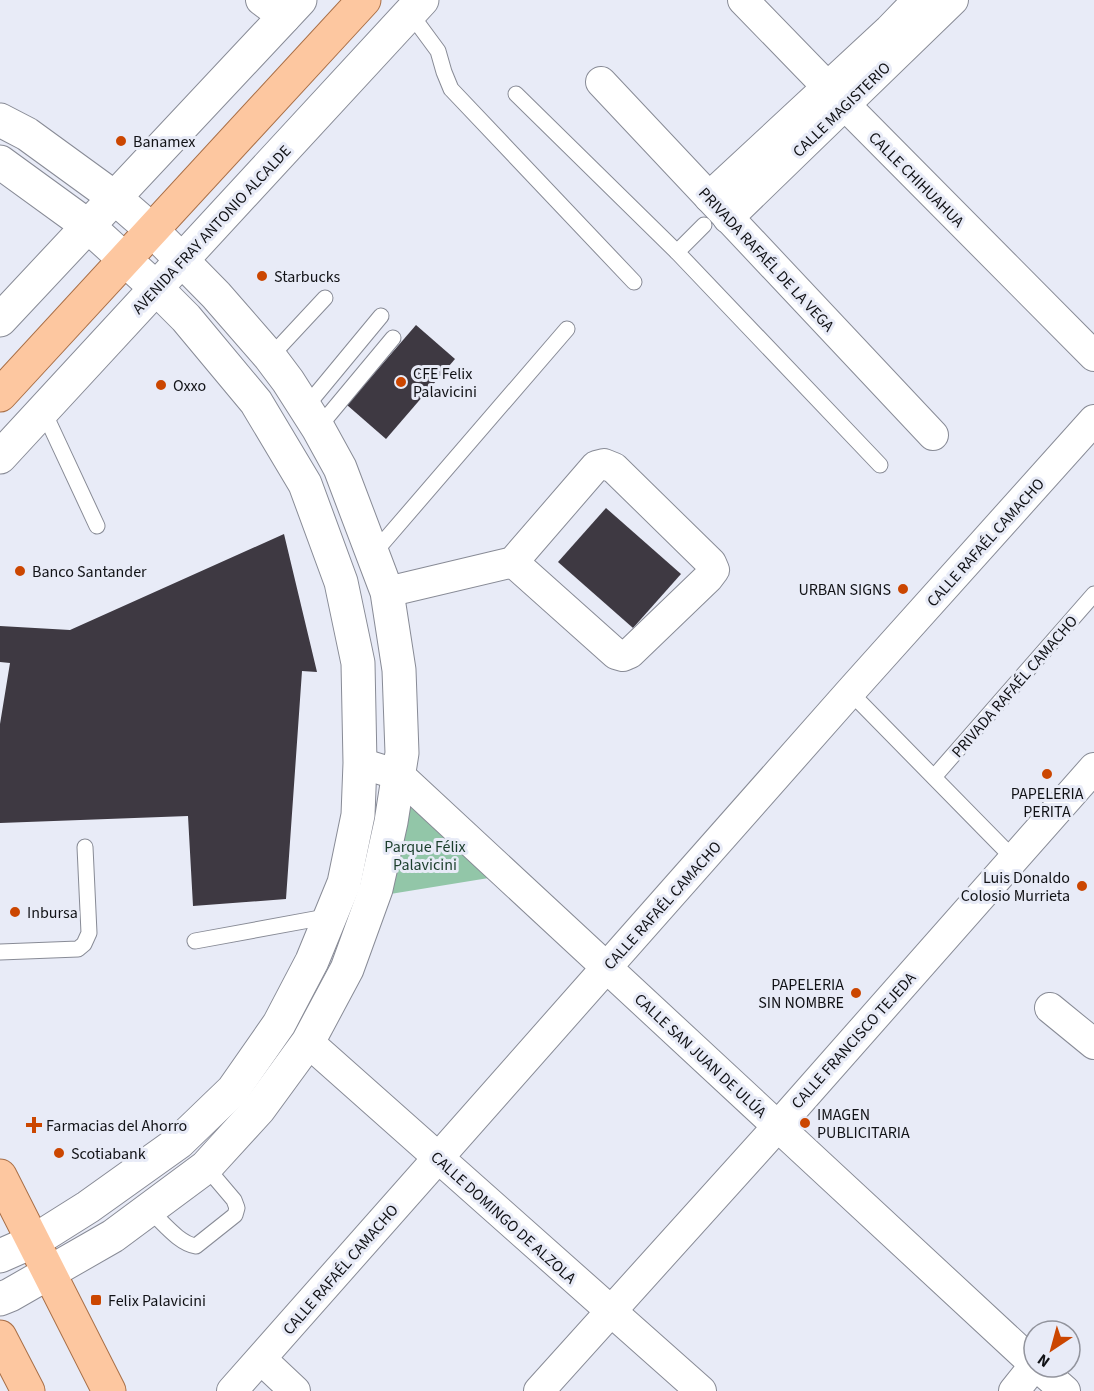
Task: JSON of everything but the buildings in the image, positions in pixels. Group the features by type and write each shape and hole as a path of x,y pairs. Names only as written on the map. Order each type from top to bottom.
{"main road":[{"path":"0,395 364,0"},
{"path":"0,1176 109,1391"},
{"path":"0,1337 28,1391"}],"street":[{"name":"CALLE CHIHUAHUA","path":"742,0 1094,356"},
{"name":"CALLE MAGISTERIO","path":"836,96 918,0"},
{"name":"CALLE MAGISTERIO","path":"714,213 836,96 953,0"},
{"path":"0,320 115,198 282,6"},
{"name":"AVENIDA FRAY ANTONIO ALCALDE","path":"0,457 416,6"},
{"name":"PRIVADA RAFAÉL DE LA VEGA","path":"601,82 714,213 933,435"},
{"path":"0,120 27,134 115,198 153,231 216,295 288,381 340,468 387,592 399,670 402,753 392,822 376,889 347,969 308,1042 259,1109 206,1167 149,1210 113,1236 0,1299"},
{"path":"0,162 88,226 156,288 186,318 256,402 305,484 341,582 358,663 360,763 358,815 344,883 312,961 279,1024 233,1090 179,1142 88,1207 34,1241 0,1256"},
{"name":"CALLE RAFAÉL CAMACHO","path":"232,1391 850,692 1094,420"},
{"path":"387,592 513,562 596,466 604,464 614,468 711,563 714,570 630,653 623,656 616,654 513,562"},
{"name":"CALLE SAN JUAN DE ULÚA","path":"360,763 399,775 1022,1353"},
{"name":"CALLE FRANCISCO TEJEDA","path":"539,1391 1014,859 1088,787"},
{"path":"1050,1008 1094,1044"},
{"name":"CALLE DOMINGO DE ALZOLA","path":"308,1042 701,1391"},
{"path":"261,1359 294,1391"},
{"path":"1014,1391 1024,1379"},
{"name":"CALLE SAN JUAN DE ULÚA","path":"1051,1379 1065,1391"}],"lane":[{"path":"416,6 438,51 451,89 634,282"},
{"path":"516,94 677,252 880,465"},
{"path":"677,252 714,213"},
{"path":"270,357 325,298"},
{"path":"311,418 381,316"},
{"path":"374,554 567,329"},
{"path":"311,418 393,338"},
{"path":"43,410 98,526"},
{"name":"PRIVADA RAFAÉL CAMACHO","path":"933,777 1094,594"},
{"path":"850,692 1014,859"},
{"path":"0,952 78,949 84,944 89,933 85,847"},
{"path":"195,941 331,916"},
{"path":"149,1210 181,1240 188,1245 196,1246 235,1215 237,1208 234,1200 206,1167"}],"green space":[{"name":"Parque Félix Palavicini","path":"407,797 501,876 378,896"}],"place":[{"name":"Banamex","path":"121,141"},
{"name":"Starbucks","path":"262,276"},
{"name":"CFE Felix Palavicini","path":"401,382"},
{"name":"Oxxo","path":"161,385"},
{"name":"Banco Santander","path":"20,571"},
{"name":"URBAN SIGNS","path":"903,589"},
{"name":"PAPELERIA PERITA","path":"1047,774"},
{"name":"Luis Donaldo Colosio Murrieta","path":"1082,886"},
{"name":"Inbursa","path":"15,912"},
{"name":"PAPELERIA SIN NOMBRE","path":"856,993"},
{"name":"IMAGEN PUBLICITARIA","path":"805,1123"},
{"name":"Farmacias del Ahorro","path":"34,1125"},
{"name":"Scotiabank","path":"59,1153"},
{"name":"Felix Palavicini","path":"96,1300"}]}
